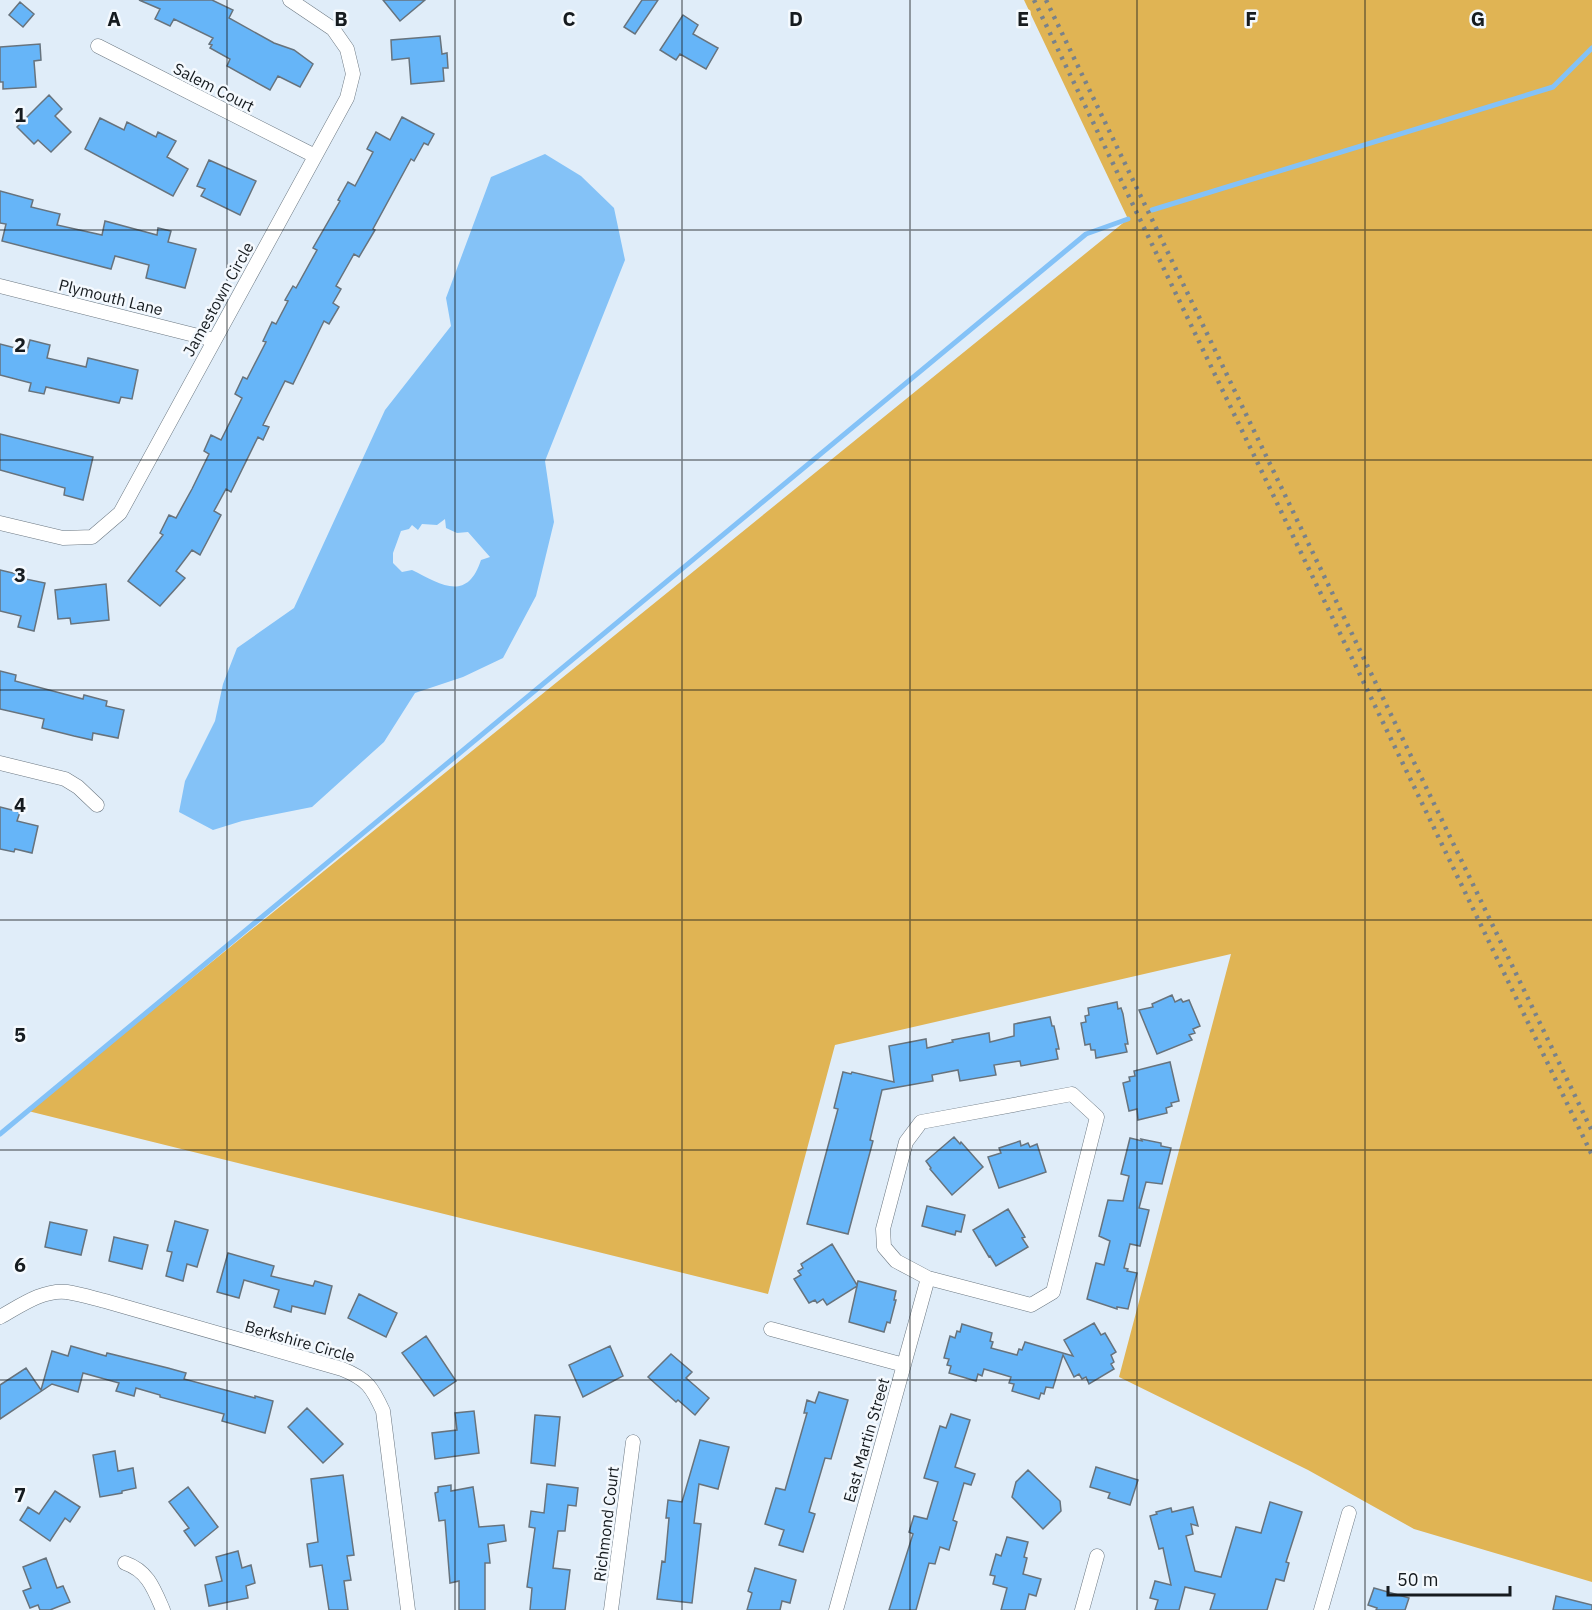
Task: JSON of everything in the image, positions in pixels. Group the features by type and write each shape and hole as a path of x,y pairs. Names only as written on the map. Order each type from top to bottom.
{"street":[{"name":"Jamestown Circle","path":"0,523 63,538 92,537 120,513 346,98 353,74 347,49 333,29 290,0"},
{"name":"Salem Court","path":"98,46 315,156"},
{"name":"Plymouth Lane","path":"0,286 214,340"},
{"path":"0,763 65,779 78,787 97,805"},
{"path":"1072,1094 1097,1117 1053,1292 1031,1305 928,1278 896,1261 884,1246 883,1229 906,1142 921,1122 1072,1094"},
{"name":"East Martin Street","path":"836,1610 928,1278"},
{"name":"Berkshire Circle","path":"0,1317 39,1296 67,1292 117,1304 358,1375 374,1390 383,1411 408,1610"},
{"path":"771,1329 904,1365"},
{"name":"Richmond Court","path":"611,1610 633,1442"},
{"path":"1321,1610 1348,1514"},
{"path":"1082,1610 1097,1556"},
{"path":"125,1563 144,1574 152,1584 163,1610"}],"shaded area":[{"path":"1024,0 1592,0 1592,1582 1414,1529 1308,1470 1119,1377 1231,954 835,1045 768,1294 28,1111 1128,219"}],"water":[{"path":"545,154 581,176 614,208 625,260 545,461 554,522 536,596 503,658 463,677 415,693 384,742 312,807 242,821 213,830 179,812 185,781 215,721 223,684 237,648 294,608 385,410 451,326 446,298 491,177","holes":["445,519 446,528 457,533 468,532 490,557 481,560 468,582 460,586 442,584 412,570 402,572 393,563 393,553 401,531 409,529 412,525 418,530 422,524 437,525"]}],"building":[{"path":"139,0 212,0 233,10 229,18 274,43 294,50 313,64 300,87 278,76 270,90 227,66 230,59 210,48 212,45 209,44 213,38 174,19 170,26 155,19 160,9"},
{"path":"383,0 425,0 400,21"},
{"path":"642,0 658,0 635,34 624,27"},
{"path":"20,2 34,14 23,27 9,15"},
{"path":"683,15 698,25 693,34 718,48 706,69 680,54 676,60 660,50"},
{"path":"440,36 442,54 447,53 448,68 443,68 444,81 411,84 409,58 392,60 391,40"},
{"path":"40,44 41,60 34,61 36,87 3,89 3,82 0,82 0,47"},
{"path":"49,95 62,109 55,116 71,132 51,152 38,140 34,144 17,127"},
{"path":"402,117 434,134 428,145 424,143 414,161 411,159 373,229 375,230 359,257 354,254 336,286 341,289 333,303 339,307 329,324 324,321 293,384 285,381 263,425 269,427 263,440 258,437 231,492 226,489 214,511 221,515 200,555 192,550 176,571 185,578 160,606 128,581 163,535 160,533 169,515 176,518 209,454 204,451 211,435 221,440 242,398 235,394 243,377 247,379 266,342 263,341 272,322 276,324 288,301 285,300 293,286 296,288 317,250 313,248 340,201 338,200 348,182 355,186 373,152 367,149 376,132 390,140"},
{"path":"100,118 124,130 127,122 156,137 158,132 176,141 167,157 188,169 173,196 85,149"},
{"path":"209,160 256,181 240,215 201,196 205,189 197,186"},
{"path":"0,191 33,200 31,207 60,214 57,225 102,235 105,221 157,235 158,228 171,231 168,242 196,249 185,288 146,278 149,265 115,256 111,269 2,241 6,224 0,223"},
{"path":"30,340 50,345 47,358 86,367 88,358 138,370 132,399 121,397 119,403 46,387 44,394 29,391 31,383 0,375 0,344 27,351"},
{"path":"0,434 93,457 83,500 64,495 65,488 0,470"},
{"path":"0,570 17,574 16,577 45,583 34,631 18,627 21,616 0,611"},
{"path":"106,584 109,620 71,624 70,618 58,619 55,590"},
{"path":"0,671 16,675 15,681 83,699 84,695 107,701 106,706 124,710 118,738 93,733 92,740 74,736 42,728 44,719 0,709"},
{"path":"0,807 20,812 17,821 38,826 32,853 15,849 14,852 0,849"},
{"path":"1172,995 1175,1002 1181,999 1183,1002 1189,1000 1200,1026 1193,1029 1195,1033 1189,1035 1192,1040 1157,1054 1139,1010 1153,1007 1152,1004"},
{"path":"1117,1002 1118,1009 1121,1008 1123,1014 1128,1044 1125,1044 1127,1052 1096,1058 1095,1050 1091,1050 1090,1044 1085,1045 1081,1023 1086,1022 1085,1016 1089,1015 1088,1008"},
{"path":"1050,1017 1059,1049 1056,1049 1058,1059 1021,1066 1020,1061 994,1065 996,1075 960,1081 958,1070 932,1075 933,1081 882,1090 870,1140 873,1141 848,1234 807,1224 838,1109 834,1108 843,1072 894,1082 889,1046 926,1039 927,1048 953,1042 952,1040 989,1033 990,1042 1014,1036 1014,1024"},
{"path":"1170,1062 1179,1101 1171,1103 1172,1106 1166,1108 1167,1113 1138,1120 1137,1109 1129,1111 1123,1083 1130,1081 1129,1077 1135,1076 1134,1071"},
{"path":"954,1137 983,1167 952,1195 926,1161"},
{"path":"1130,1138 1161,1143 1161,1146 1171,1148 1162,1184 1146,1182 1139,1208 1149,1210 1140,1246 1130,1244 1124,1268 1137,1273 1128,1309 1117,1307 1117,1309 1087,1299 1096,1263 1104,1265 1110,1241 1099,1236 1108,1200 1123,1201 1129,1176 1121,1174"},
{"path":"1020,1141 1021,1146 1028,1143 1030,1147 1037,1144 1046,1172 999,1188 988,1157 1001,1153 999,1148"},
{"path":"927,1206 965,1215 961,1232 956,1231 955,1235 922,1226"},
{"path":"1008,1209 1025,1237 1022,1238 1028,1247 996,1266 973,1230"},
{"path":"175,1221 208,1230 197,1267 187,1264 183,1281 166,1276 172,1252 167,1251"},
{"path":"50,1222 87,1230 81,1255 45,1247"},
{"path":"114,1237 148,1245 142,1269 109,1261"},
{"path":"832,1244 857,1285 858,1281 896,1291 890,1323 887,1322 884,1332 849,1322 857,1286 827,1305 823,1299 817,1303 815,1300 809,1303 794,1279 801,1275 798,1271 803,1268 801,1264"},
{"path":"228,1253 274,1266 271,1276 313,1286 315,1281 332,1286 325,1314 292,1306 291,1312 274,1307 279,1290 244,1280 239,1298 217,1292"},
{"path":"359,1294 397,1313 386,1337 348,1318"},
{"path":"1094,1323 1101,1335 1105,1333 1116,1352 1111,1355 1114,1362 1111,1364 1114,1369 1089,1384 1086,1377 1082,1379 1079,1374 1074,1377 1063,1355 1053,1388 1046,1387 1039,1399 1012,1391 1014,1384 1009,1383 1011,1377 984,1369 982,1376 978,1374 976,1381 949,1373 951,1366 947,1365 949,1359 944,1358 950,1336 955,1338 962,1324 992,1333 991,1348 1017,1355 1025,1342 1073,1356 1064,1340"},
{"path":"426,1336 456,1381 434,1396 402,1353"},
{"path":"71,1346 106,1356 107,1353 168,1368 186,1373 184,1379 273,1401 265,1433 222,1421 224,1414 160,1397 160,1395 136,1388 134,1396 116,1391 119,1383 83,1373 78,1392 52,1384 0,1419 0,1385 26,1368 41,1390 52,1351 68,1356"},
{"path":"610,1346 623,1376 583,1397 569,1365"},
{"path":"671,1354 692,1372 686,1378 709,1398 695,1415 678,1400 676,1402 648,1377"},
{"path":"819,1392 848,1400 831,1459 825,1458 809,1512 815,1514 803,1552 779,1545 784,1530 765,1524 776,1488 785,1490 807,1413 804,1413 807,1400 815,1403"},
{"path":"307,1408 343,1444 323,1463 288,1427"},
{"path":"474,1411 479,1453 435,1459 432,1433 457,1430 455,1413"},
{"path":"951,1414 970,1420 955,1467 975,1474 971,1485 964,1483 953,1520 957,1522 949,1550 940,1547 935,1564 929,1563 916,1610 889,1610 913,1534 909,1532 914,1516 927,1519 938,1482 924,1478 940,1426 946,1428"},
{"path":"535,1415 560,1417 555,1466 531,1463"},
{"path":"700,1440 729,1447 718,1489 699,1484 694,1523 701,1524 692,1603 657,1599 662,1561 665,1562 669,1518 666,1518 668,1500 682,1502"},
{"path":"115,1451 118,1471 133,1468 136,1488 100,1497 93,1455"},
{"path":"1096,1467 1138,1480 1130,1505 1108,1498 1110,1493 1090,1487"},
{"path":"1028,1470 1060,1501 1061,1511 1043,1529 1012,1497 1016,1482"},
{"path":"343,1475 354,1555 347,1556 351,1580 344,1581 348,1610 329,1610 322,1565 310,1567 307,1544 318,1542 311,1479"},
{"path":"547,1484 578,1488 576,1506 568,1505 565,1531 558,1531 553,1568 570,1570 565,1610 530,1610 532,1588 527,1587 535,1528 529,1527 531,1511 544,1513"},
{"path":"451,1485 451,1491 473,1487 479,1527 504,1525 506,1541 488,1544 490,1563 485,1563 485,1610 459,1610 459,1581 450,1583 445,1520 439,1521 435,1493 438,1492 438,1487"},
{"path":"188,1487 218,1527 195,1546 184,1531 189,1528 169,1502"},
{"path":"55,1491 80,1507 70,1522 65,1518 50,1541 20,1520 28,1507 39,1514"},
{"path":"1270,1502 1302,1512 1286,1562 1289,1563 1284,1581 1276,1579 1267,1610 1210,1610 1215,1594 1185,1587 1179,1610 1155,1610 1158,1600 1150,1598 1155,1581 1171,1585 1163,1548 1159,1549 1150,1516 1171,1508 1172,1512 1193,1507 1198,1526 1191,1524 1193,1534 1186,1536 1195,1571 1221,1577 1236,1527 1261,1533"},
{"path":"1007,1537 1028,1542 1023,1574 1041,1579 1036,1596 1029,1594 1025,1610 1001,1610 1007,1588 993,1584 995,1576 990,1575 996,1554 1001,1556"},
{"path":"238,1551 242,1568 251,1565 255,1583 246,1586 248,1598 209,1606 205,1585 222,1581 216,1557"},
{"path":"46,1558 57,1588 63,1586 70,1602 50,1610 40,1610 38,1605 30,1608 23,1591 31,1588 23,1567"},
{"path":"755,1568 796,1580 790,1603 782,1601 780,1610 747,1610 752,1593 748,1591"},
{"path":"1374,1588 1409,1598 1405,1610 1376,1610 1377,1608 1368,1605"},
{"path":"1556,1596 1592,1605 1592,1610 1553,1610"}],"waterway":[{"path":"1152,210 1553,87 1592,48"},
{"path":"0,1134 1086,234 1128,219"}],"railway":[{"path":"1034,0 1592,1155"},
{"path":"1046,0 1592,1131"}]}
